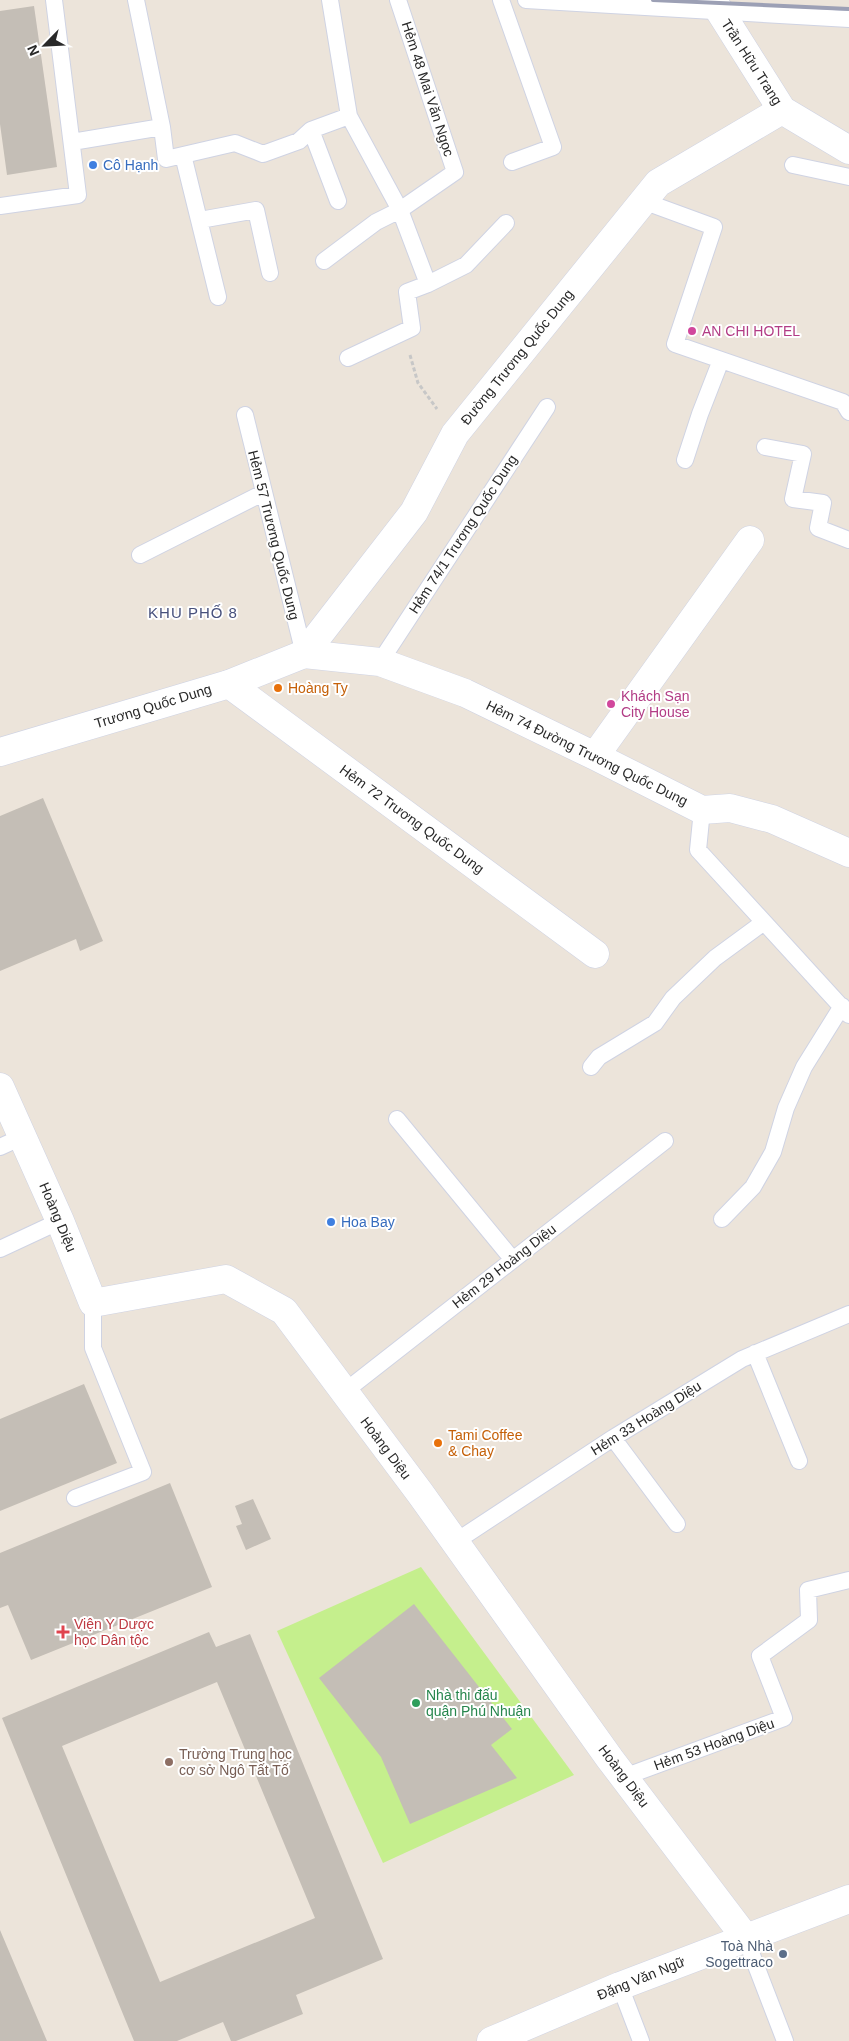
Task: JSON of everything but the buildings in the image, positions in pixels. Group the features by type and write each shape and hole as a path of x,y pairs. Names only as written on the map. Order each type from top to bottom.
{"street":[{"name":"Trần Hữu Trang","path":"714,5 782,110 849,150"},
{"name":"Đường Trương Quốc Dung","path":"304,654 414,512 455,434 658,183 782,110"},
{"path":"595,756 750,540"},
{"name":"Hẻm 74 Đường Trương Quốc Dung","path":"304,654 380,662 464,694 595,756 702,810"},
{"name":"Trương Quốc Dung","path":"0,752 229,684 304,654"},
{"name":"Hẻm 72 Trương Quốc Dung","path":"229,684 595,954"},
{"path":"702,810 730,808 772,819 849,853"},
{"name":"Hoàng Diệu","path":"0,1087 11,1142 60,1221 93,1303 226,1279 284,1311 455,1542 624,1777 745,1937"},
{"name":"Đặng Văn Ngữ","path":"491,2041 620,1986 849,1899"}],"lane":[{"path":"0,206 78,195 54,0"},
{"path":"136,0 162,127 166,158 235,143 263,154 299,141 311,130 349,116"},
{"path":"330,0 349,116 400,210 428,284"},
{"name":"Hẻm 48 Mai Văn Ngọc","path":"398,0 455,172 400,210"},
{"path":"501,0 553,147 512,162"},
{"path":"526,0 714,5 849,19"},
{"path":"72,142 162,127"},
{"path":"311,130 338,201"},
{"path":"184,155 218,297"},
{"path":"793,165 849,177"},
{"path":"643,201 714,227 675,344 847,401"},
{"path":"200,220 256,210 270,273"},
{"path":"324,261 376,222 400,210"},
{"path":"348,358 412,328 407,292 466,265 506,224"},
{"path":"685,460 721,360"},
{"name":"Hẻm 74/1 Trương Quốc Dung","path":"380,662 547,407"},
{"name":"Hẻm 57 Trương Quốc Dung","path":"245,415 304,654"},
{"path":"765,447 803,454 793,498 823,503 818,528 849,540"},
{"path":"140,555 263,493"},
{"name":"Hẻm 74 Đường Trương Quốc Dung","path":"702,810 698,850 845,1011"},
{"path":"591,1068 599,1057 655,1023 673,998 715,958 764,922"},
{"path":"722,1219 753,1187 773,1152 786,1108 804,1067 845,1011"},
{"path":"397,1119 513,1260"},
{"name":"Hẻm 29 Hoàng Diệu","path":"344,1392 665,1140"},
{"path":"0,1249 60,1221"},
{"path":"76,1498 143,1472 93,1348 93,1303"},
{"name":"Hẻm 33 Hoàng Diệu","path":"455,1542 614,1438 742,1359 849,1314"},
{"path":"755,1354 799,1461"},
{"path":"614,1438 677,1524"},
{"name":"Hẻm 53 Hoàng Diệu","path":"624,1777 784,1718 760,1656 809,1620 808,1590 849,1580"},
{"path":"745,1937 785,2041"},
{"path":"620,1986 641,2041"}],"path":[{"path":"403,333 418,383 455,434"}],"green space":[{"name":"Nhà thi đấu quận Phú Nhuận","path":"421,1567 574,1775 383,1863 277,1631"}],"railway":[{"path":"653,0 849,9"}],"place":[{"name":"Cô Hạnh","path":"93,165"},
{"name":"AN CHI HOTEL","path":"692,331"},
{"name":"Hoàng Ty","path":"278,688"},
{"name":"Khách Sạn City House","path":"611,704"},
{"name":"Hoa Bay","path":"331,1222"},
{"name":"Tami Coffee & Chay","path":"438,1443"},
{"name":"Viện Y Dược học Dân tộc","path":"63,1632"},
{"name":"Nhà thi đấu quận Phú Nhuận","path":"416,1703"},
{"name":"Trường Trung học cơ sở Ngô Tất Tố","path":"169,1762"},
{"name":"Toà Nhà Sogettraco","path":"783,1954"}],"district":[{"name":"KHU PHỐ 8","path":"193,612"}]}
